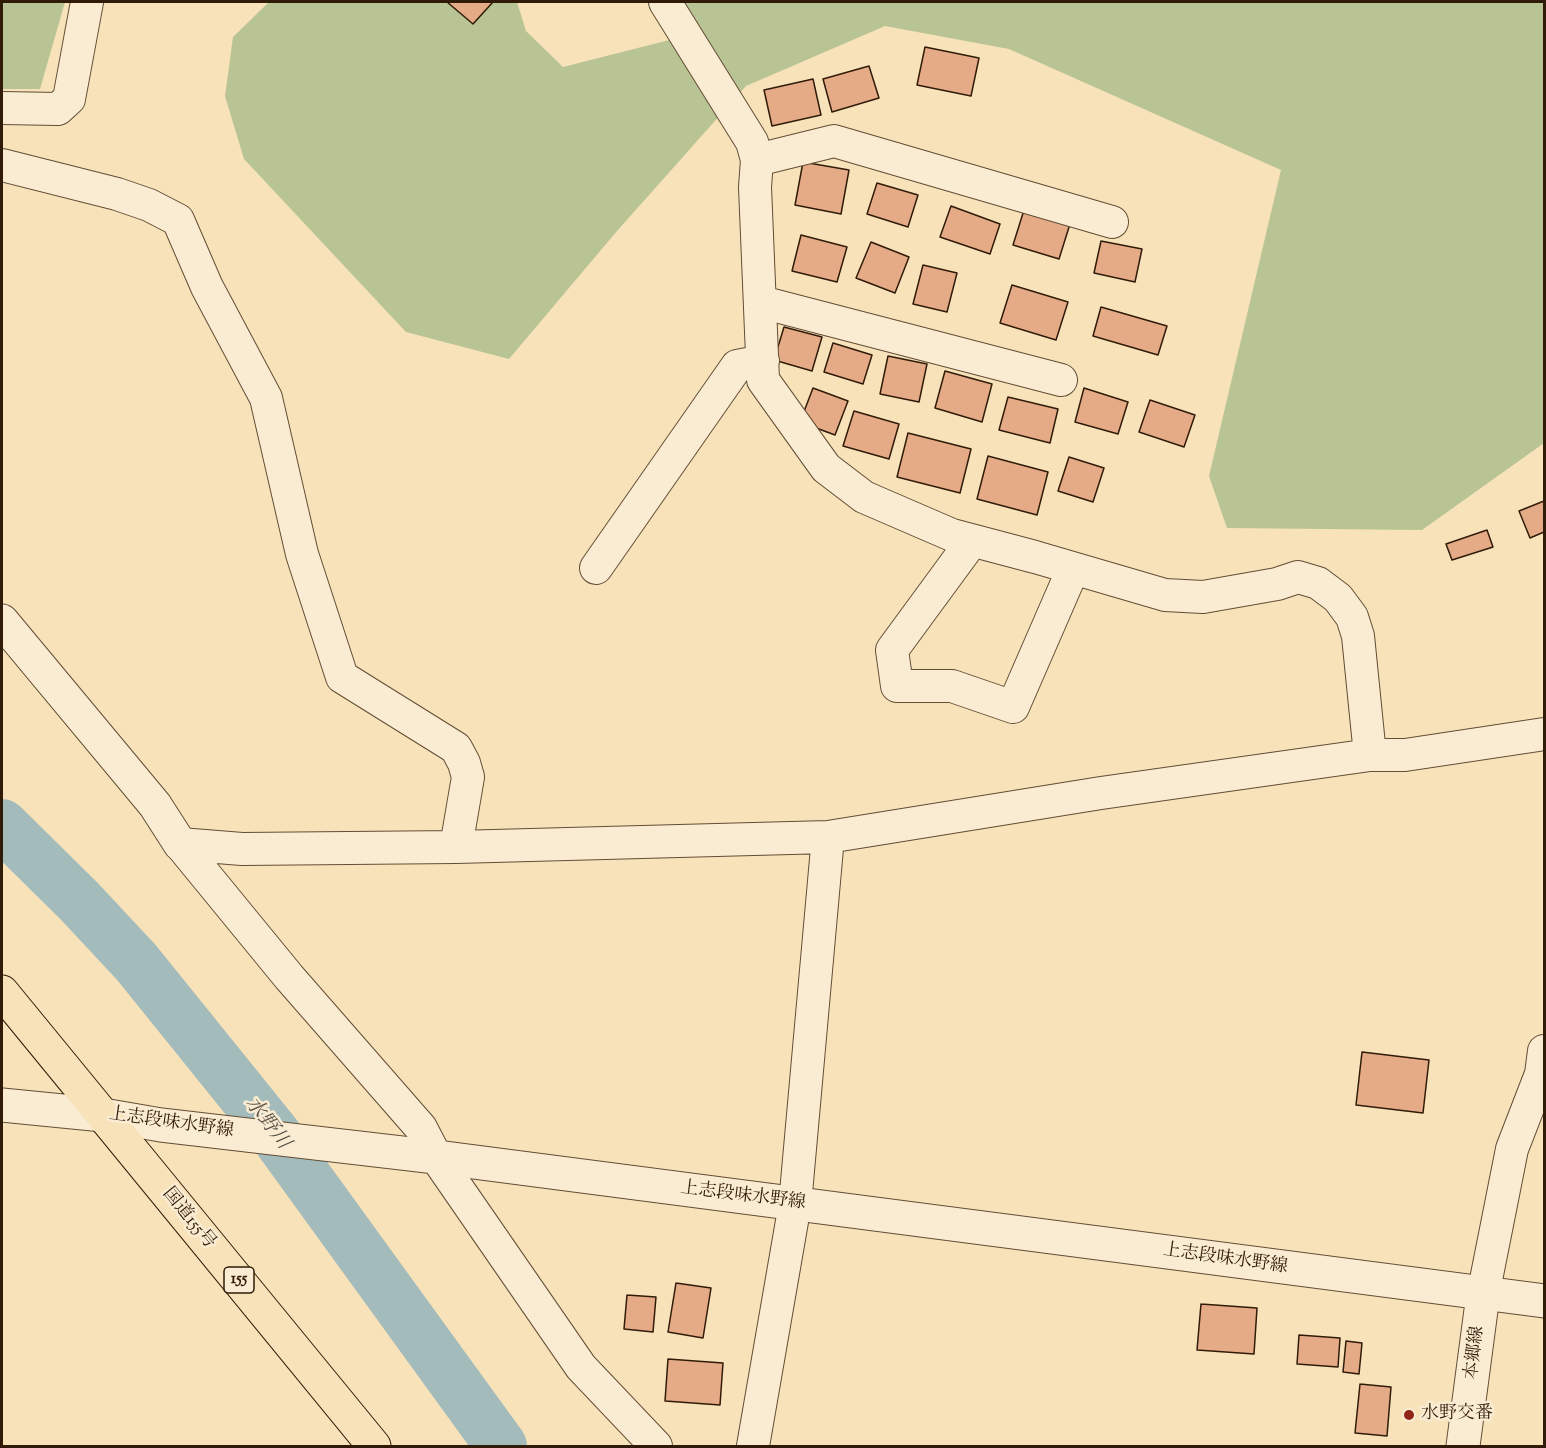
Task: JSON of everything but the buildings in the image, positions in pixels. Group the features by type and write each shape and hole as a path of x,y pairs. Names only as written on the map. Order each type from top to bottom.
{"highway":[{"name":"国道155号","path":"2,992 374,1446"}],"street":[{"path":"2,108 58,109 69,99 87,2"},
{"path":"665,2 752,142 757,160 763,380 826,468 864,497 952,536 1165,595 1203,597 1298,578 1318,583 1338,598 1352,617 1358,636 1370,755"},
{"path":"757,160 834,141 1112,222"},
{"path":"2,165 117,194 149,205 178,220 207,287 266,398 302,554 342,677 456,748 464,763 468,777 456,847"},
{"path":"761,302 1061,381"},
{"path":"596,568 737,366 763,361"},
{"path":"972,541 892,650 897,686 952,686 1013,708 1073,569"},
{"path":"2,621 155,805 180,844 289,977 422,1128 436,1157 581,1367 656,1446"},
{"path":"180,844 242,849 456,847 828,837 1101,793 1370,755 1405,755 1545,734"},
{"path":"753,1446 795,1204 828,837"},
{"path":"1483,1294 1512,1149 1541,1074 1545,1051"},
{"name":"上志段味水野線","path":"2,1105 103,1115 161,1125 436,1157 1545,1301"},
{"name":"本郷線","path":"1463,1446 1483,1294"}],"green space":[{"path":"2,2 65,2 40,89 2,89"},
{"path":"269,2 517,2 526,31 563,67 697,33 682,2 1544,2 1544,443 1422,530 1227,528 1209,476 1281,170 1009,49 885,26 746,86 617,231 509,359 406,332 244,159 225,96 233,37"}],"waterway":[{"name":"水野川","path":"2,825 79,901 136,962 274,1133 501,1446"}],"place":[{"name":"水野交番","path":"1409,1415"}]}
